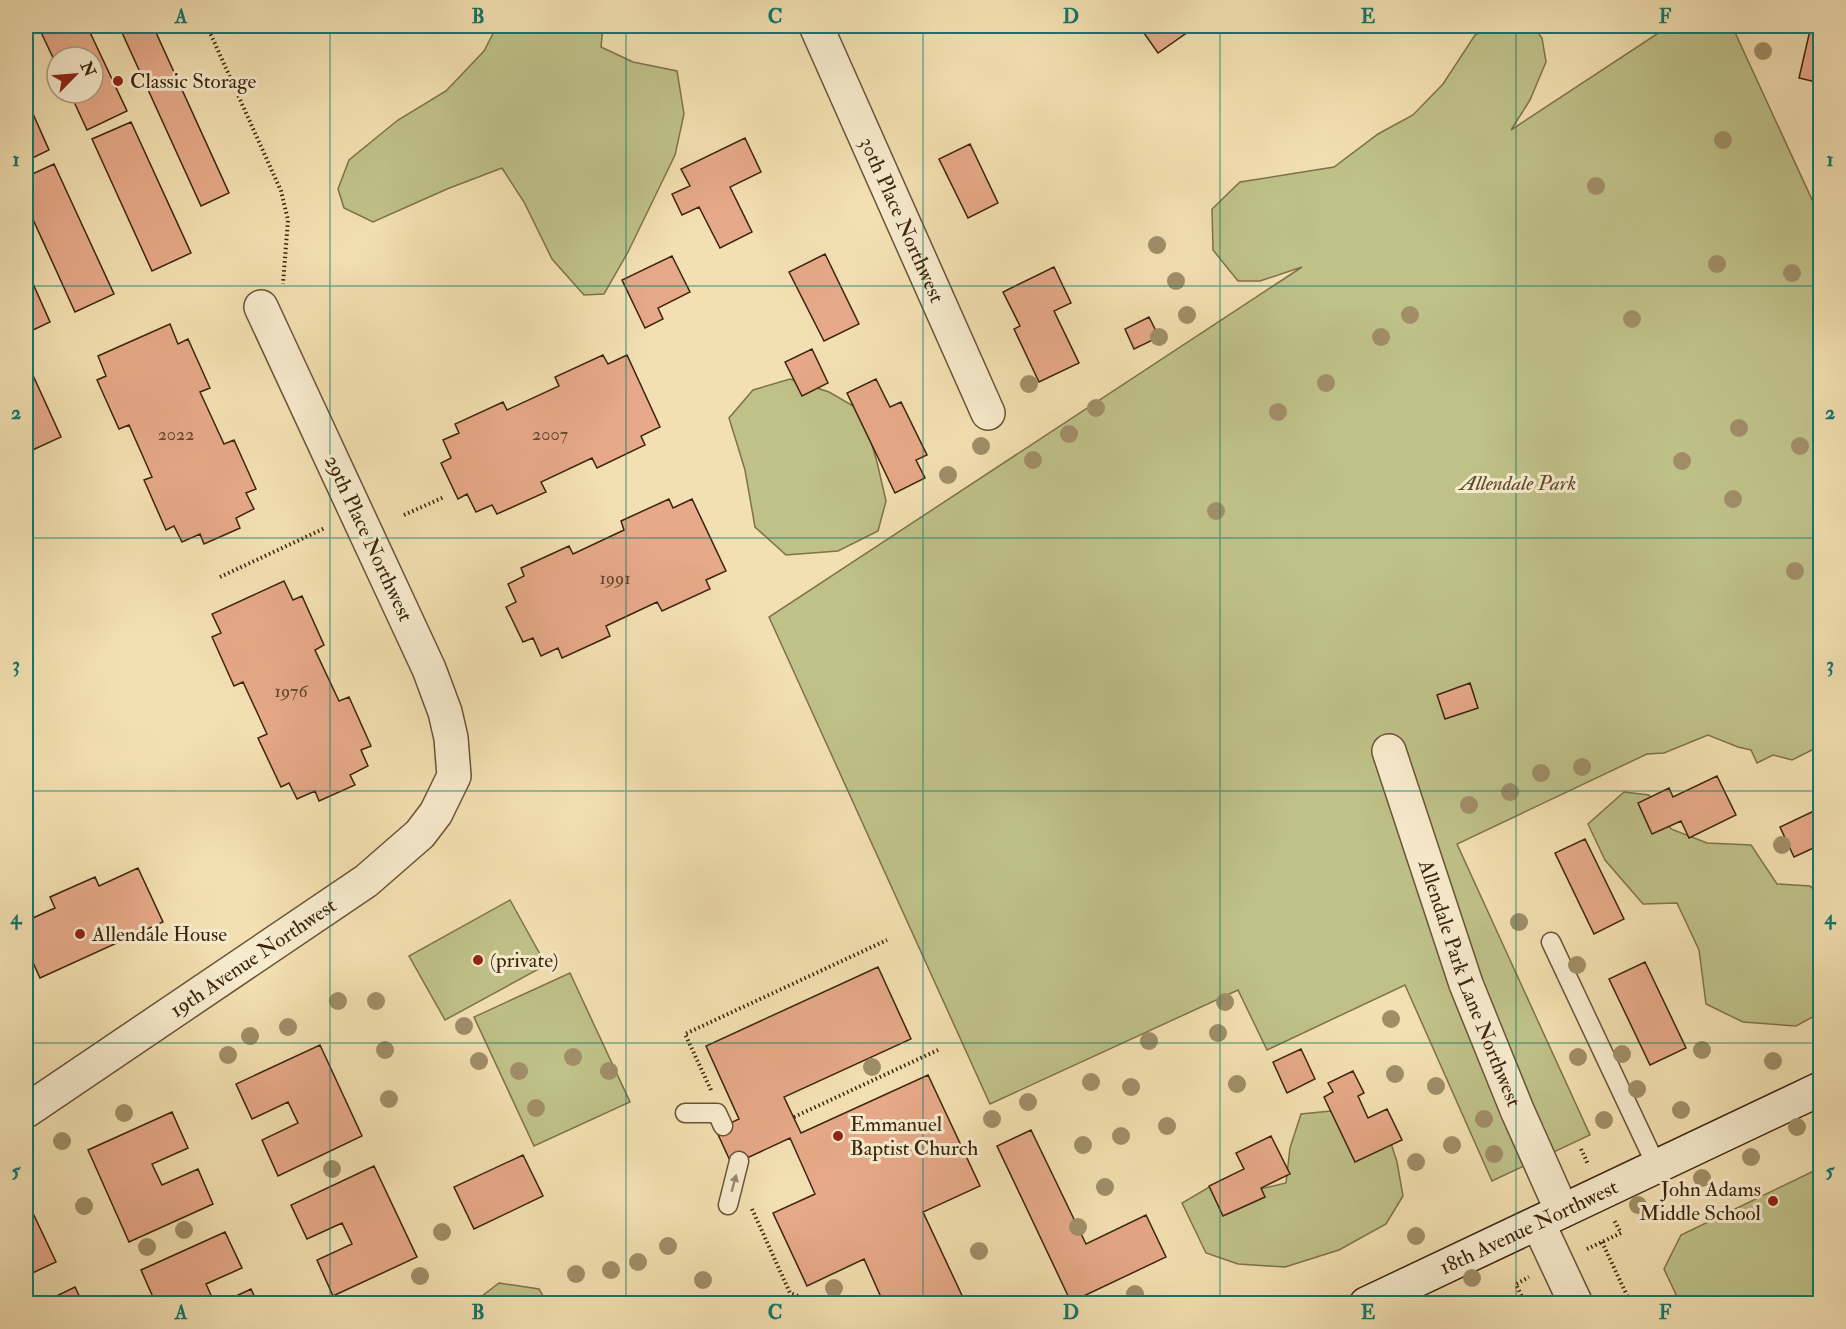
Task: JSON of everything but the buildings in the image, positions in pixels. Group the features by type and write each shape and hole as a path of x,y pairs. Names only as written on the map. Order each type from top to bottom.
{"street":[{"name":"30th Place Northwest","path":"816,26 988,413"},
{"name":"29th Place Northwest","path":"272,296 429,669 445,712 451,738 454,776"},
{"name":"Allendale Park Lane Northwest","path":"1389,751 1466,984 1517,1110 1576,1304"},
{"name":"19th Avenue Northwest","path":"26,1111 366,881 420,834 436,813 454,776"},
{"name":"18th Avenue Northwest","path":"1366,1304 1821,1089"}],"lane":[{"path":"1551,942 1657,1167"},
{"path":"685,1113 717,1113 723,1126"},
{"path":"728,1205 739,1161"}],"path":[{"path":"207,26 281,191 288,220 272,296"},
{"path":"404,515 444,497"},
{"path":"220,577 326,528"},
{"path":"715,1099 685,1034 887,940"},
{"path":"794,1117 938,1050"},
{"path":"749,1203 790,1293 820,1304"},
{"path":"1621,1233 1602,1242 1631,1304"},
{"path":"1516,1284 1525,1304"}],"green space":[{"path":"497,26 603,26 601,47 633,62 677,71 684,114 675,155 628,252 604,294 584,295 552,259 524,202 502,168 447,189 373,222 344,208 338,189 349,160 398,120 446,91 484,51"},
{"name":"Allendale Park","path":"1493,26 1533,26 1542,38 1546,62 1530,100 1511,130 1669,26 1732,26 1820,217 1820,746 1792,760 1773,755 1757,763 1751,750 1708,735 1664,753 1647,754 1457,844 1590,1135 1492,1181 1405,985 1267,1050 1238,990 990,1104 769,617 1302,267 1260,281 1238,281 1213,250 1212,209 1240,182 1334,167 1378,134 1413,115 1443,84 1475,35"},
{"path":"790,379 829,392 862,411 877,462 886,501 878,531 838,551 786,555 755,527 745,470 729,418 753,390"},
{"path":"1624,792 1649,795 1671,829 1707,843 1751,845 1777,884 1810,886 1820,896 1820,1013 1796,1026 1743,1022 1706,1004 1699,950 1677,903 1643,904 1605,860 1588,824"},
{"name":"(private)","path":"510,900 546,965 445,1020 409,956"},
{"name":"(private)","path":"570,973 630,1102 534,1146 474,1017"},
{"path":"1331,1111 1389,1137 1397,1162 1403,1196 1386,1224 1339,1250 1285,1267 1238,1264 1206,1253 1182,1203 1216,1183 1247,1192 1286,1183 1290,1148 1301,1114"},
{"name":"John Adams Middle School","path":"1820,1168 1820,1303 1680,1303 1664,1269 1681,1235"},
{"path":"499,1283 539,1289 547,1303 473,1303"}],"place":[{"name":"Classic Storage","path":"118,81"},
{"name":"Allendale House","path":"80,934"},
{"name":"(private)","path":"478,960"},
{"name":"Emmanuel Baptist Church","path":"838,1136"},
{"name":"John Adams Middle School","path":"1773,1201"}]}
